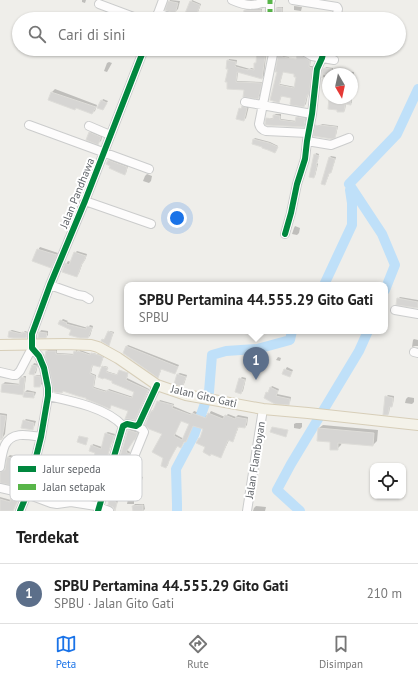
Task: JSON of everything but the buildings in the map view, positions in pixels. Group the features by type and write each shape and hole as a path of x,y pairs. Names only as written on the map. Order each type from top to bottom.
{"main road":[{"name":"Jalan Gito Gati","path":"0,346 84,345 98,347 118,358 157,385 186,395 263,409 418,425"}],"street":[{"path":"158,12 163,0"},
{"path":"232,0 242,4 252,5 258,5 271,0 270,12"},
{"path":"293,0 337,7 337,12"},
{"path":"99,4 120,12"},
{"name":"Jalan Pandhawa","path":"0,372 16,375 20,371 32,346 32,334 50,285 141,56"},
{"path":"273,56 262,106 259,124 260,128 266,131 308,137 331,145 349,138"},
{"path":"312,56 334,60"},
{"path":"285,234 297,184 305,159 317,69 322,58"},
{"path":"245,102 312,114"},
{"path":"29,125 149,169"},
{"path":"89,126 110,135"},
{"path":"85,200 151,224"},
{"path":"50,285 90,299"},
{"path":"395,310 418,314"},
{"path":"32,346 44,368 48,388 48,396 37,455"},
{"path":"136,426 139,424 157,385"},
{"path":"48,396 69,400 100,410 124,426"},
{"name":"Jalan Flamboyan","path":"247,511 263,409"},
{"path":"124,426 126,424 136,426 144,432 134,455"},
{"path":"115,455 124,426"},
{"path":"0,467 5,446 10,438 23,434 41,437"},
{"path":"0,488 10,490"},
{"path":"20,511 24,501"},
{"path":"46,501 54,504 71,502 81,507 109,511"}],"waterway":[{"path":"388,282 395,265 382,234 349,184 397,134 418,89"},
{"path":"325,282 352,225 352,203 350,190"},
{"path":"177,511 176,469 194,435 209,392 212,355 226,351 257,349 290,340 291,334"},
{"path":"300,511 277,490 359,351 367,334"}],"marked path":[{"path":"270,0 270,12"}],"cycle path":[{"path":"37,455 48,396 48,388 44,368 39,356 32,348 32,334 141,56"},
{"path":"285,234 297,184 305,159 317,69 322,56"},
{"path":"114,455 123,426 127,424 136,426 139,424 157,385"},
{"path":"20,511 24,501"},
{"path":"98,511 101,501"}],"place":[{"name":"SPBU Pertamina 44.555.29 Gito Gati","path":"256,380"}]}
